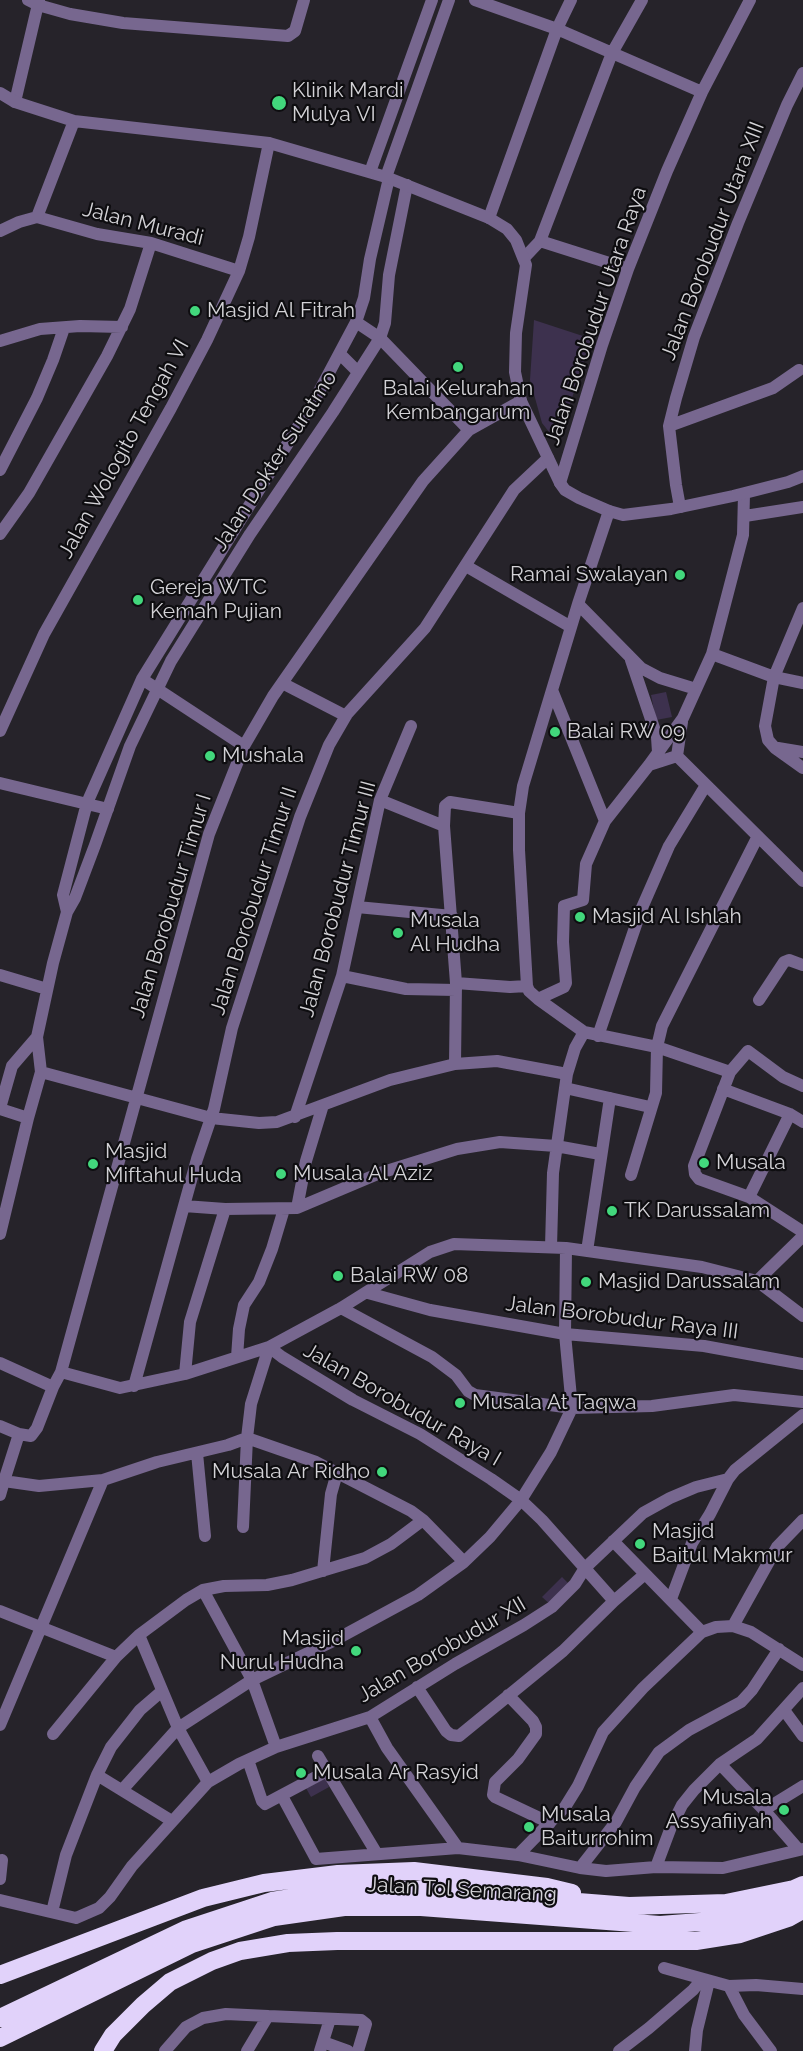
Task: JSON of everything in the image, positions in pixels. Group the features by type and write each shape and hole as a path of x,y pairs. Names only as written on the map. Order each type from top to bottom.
{"highway":[{"path":"0,1975 203,1898 264,1883 338,1874 414,1871 547,1887 629,1906"},
{"name":"Jalan Tol Semarang","path":"0,2018 188,1929 272,1901 342,1890 426,1890 629,1906 726,1903 803,1885"},
{"name":"Jalan Tol Semarang","path":"0,2038 192,1944 274,1917 344,1907 422,1906 660,1925 726,1920 803,1902"},
{"path":"102,2051 113,2035 170,1982 212,1960 240,1951 288,1943 337,1941 696,1941 740,1934 788,1918 803,1910"}],"street":[{"path":"15,102 35,2 70,14 123,23 288,36 295,31 304,0"},
{"path":"370,172 432,0"},
{"name":"Jalan Dokter Suratmo","path":"67,912 63,895 87,803 141,679 314,401 356,322 364,298 387,177 449,0"},
{"path":"475,0 557,29 702,92"},
{"path":"489,218 557,29 571,0"},
{"path":"524,258 540,241 612,53 642,0"},
{"name":"Jalan Borobudur Utara Raya","path":"560,483 628,269 667,171 702,92 750,0"},
{"name":"Jalan Borobudur Utara XIII","path":"680,507 669,426 694,337 774,136 803,73"},
{"path":"0,93 15,102 74,121 269,143 387,177 489,218 507,229 516,240 526,265 516,333 515,372 521,401 560,483 565,490 579,498 609,511 623,514 680,507 744,494 803,477"},
{"path":"0,231 19,222 37,218 74,121"},
{"name":"Jalan Wologito Tengah VI","path":"0,731 44,634 181,389 239,272 249,237 269,143"},
{"name":"Jalan Dokter Suratmo","path":"0,1234 41,1072 37,1037 67,912 75,898 130,746 171,661 380,338 385,323 389,275 407,185"},
{"name":"Jalan Muradi","path":"37,218 97,234 151,243 239,272"},
{"path":"540,241 628,269"},
{"path":"0,534 29,493 122,327 151,243"},
{"path":"368,271 389,275"},
{"path":"356,322 380,338 469,430"},
{"path":"0,341 40,329 122,327"},
{"path":"0,470 37,398 64,328"},
{"path":"340,354 357,371"},
{"path":"669,426 773,388 799,370"},
{"name":"Jalan Borobudur Timur I","path":"19,1434 31,1436 35,1432 61,1372 135,1098 179,947 208,834 244,746 282,683 423,481 469,430 521,401"},
{"name":"Jalan Borobudur Timur II","path":"134,1386 211,1118 232,1028 300,817 329,745 346,716 425,628 514,490 548,458"},
{"path":"259,488 275,497"},
{"path":"538,999 564,987 566,983 563,942 564,906 584,900 586,864 605,821 683,718 712,654 743,535 744,494"},
{"path":"745,516 803,507"},
{"path":"609,511 578,604 523,786 519,813 519,850 527,986 538,999 584,1032 657,1047 730,1072"},
{"path":"466,566 571,627"},
{"path":"578,604 641,668 660,678 696,690"},
{"path":"803,610 774,677 765,726 768,740 775,748 803,768"},
{"path":"712,654 774,677 803,683"},
{"path":"630,656 657,737 658,752"},
{"path":"141,679 244,746"},
{"path":"282,683 346,716"},
{"path":"552,690 605,821"},
{"path":"677,756 683,718"},
{"name":"Jalan Borobudur Timur III","path":"295,1117 342,976 380,800 411,726"},
{"path":"775,748 803,752"},
{"path":"649,765 677,756"},
{"path":"677,756 803,881"},
{"path":"0,783 108,809"},
{"path":"598,1036 641,910 669,846 706,785"},
{"path":"380,800 444,826"},
{"path":"455,1064 456,987 444,826 445,806 450,802 519,813"},
{"path":"631,1175 657,1085 657,1047 662,1026 758,836"},
{"path":"357,908 452,916"},
{"path":"759,1000 784,962 789,960 803,965"},
{"path":"0,975 47,988"},
{"path":"342,976 406,989 527,986"},
{"path":"551,1247 553,1173 567,1074 575,1048 584,1032"},
{"name":"Jalan Dokter Suratmo","path":"0,1109 12,1066 37,1037"},
{"path":"757,1281 803,1234 749,1197 699,1179 695,1174 694,1166 730,1072 748,1052 783,1077 803,1086"},
{"path":"41,1072 211,1118 260,1123 277,1122 295,1117 390,1080 455,1064 497,1061 567,1074"},
{"path":"565,1088 650,1107"},
{"path":"723,1089 790,1114 803,1122"},
{"path":"587,1251 610,1098"},
{"path":"297,1208 306,1161 323,1105"},
{"path":"0,1109 28,1118"},
{"path":"749,1197 790,1114"},
{"path":"184,1206 225,1209 297,1208 380,1173 457,1149 500,1143 556,1146 600,1154"},
{"path":"185,1374 190,1322 225,1209"},
{"path":"237,1357 244,1305 259,1282 284,1209"},
{"path":"61,1372 120,1388 185,1374 269,1347 368,1293 430,1252 453,1244 566,1248 702,1267 757,1281 803,1316"},
{"path":"122,1790 177,1728 252,1680 335,1640 408,1601 464,1562 490,1537 521,1500 551,1452 572,1408 565,1334 566,1248"},
{"name":"Jalan Borobudur Raya III","path":"368,1293 430,1310 565,1334 704,1346 803,1364"},
{"path":"341,1308 432,1357 456,1375 468,1391 475,1395 572,1408 652,1406 734,1395 803,1402"},
{"path":"243,1527 251,1404 269,1347"},
{"name":"Jalan Borobudur Raya I","path":"269,1347 353,1400 420,1434 521,1500 542,1520 614,1601"},
{"path":"0,1363 53,1387"},
{"path":"671,1599 692,1542 728,1479 735,1470 798,1424 803,1414"},
{"path":"0,1426 19,1434 0,1495"},
{"path":"4,1481 39,1486 103,1480 158,1462 228,1445 247,1438 316,1462 411,1511 423,1520 464,1562"},
{"path":"197,1452 206,1536"},
{"path":"323,1571 331,1494 337,1473"},
{"name":"Jalan Borobudur XII","path":"52,1912 76,1918 99,1908 110,1898 132,1866 208,1782 276,1747 370,1717 552,1607 575,1584 585,1568 644,1514 670,1498 696,1487 728,1479"},
{"path":"0,1725 103,1480"},
{"path":"53,1734 116,1657 139,1635 203,1590 224,1586 267,1585 292,1580 365,1558 391,1544 423,1520"},
{"path":"733,1626 777,1547 803,1520"},
{"path":"613,1541 702,1632"},
{"path":"417,1687 446,1731 459,1736 563,1651 645,1574"},
{"path":"203,1590 252,1680 276,1747"},
{"path":"0,1611 116,1657"},
{"path":"518,1855 565,1807 578,1786 603,1732 644,1688 702,1632 716,1627 733,1626 751,1632 802,1661"},
{"path":"139,1635 177,1728 208,1782"},
{"path":"580,1868 616,1822 659,1752 689,1730 741,1702 752,1690 779,1649"},
{"path":"656,1867 671,1827 682,1805 694,1790 720,1764 757,1739 803,1688"},
{"path":"0,1900 52,1912 66,1855 97,1775 111,1747 124,1729 140,1710 162,1691"},
{"path":"508,1695 532,1720 536,1727 536,1734 518,1759 495,1782 493,1795 550,1823"},
{"path":"784,1710 803,1736"},
{"path":"370,1717 387,1748 458,1848"},
{"path":"318,1756 377,1854"},
{"path":"248,1760 264,1804 327,1771"},
{"path":"282,1796 316,1859 458,1848 518,1855 606,1871 656,1867 723,1868 801,1849 720,1764"},
{"path":"97,1775 172,1821"},
{"path":"764,1810 803,1786"},
{"path":"0,1879 2,1860"},
{"path":"663,1968 729,1986 756,1985 803,1989"},
{"path":"619,2051 706,1980"},
{"path":"696,2051 697,2030 706,1980"},
{"path":"729,1986 744,2015 771,2051"},
{"path":"165,2051 186,2027 203,2018 226,2014 361,2020 365,2028 358,2051"},
{"path":"247,2051 268,2016"},
{"path":"330,2019 321,2046 348,2051"}],"shaded area":[{"path":"534,320 592,339 557,442 542,423 530,380"},
{"path":"666,692 672,717 656,720 651,695"},
{"path":"562,1577 571,1586 551,1605 542,1597"},
{"path":"325,1778 329,1787 311,1797 306,1788"}],"place":[{"name":"Klinik Mardi Mulya VI","path":"279,103"},
{"name":"Masjid Al Fitrah","path":"195,311"},
{"name":"Balai Kelurahan Kembangarum","path":"458,367"},
{"name":"Ramai Swalayan","path":"680,575"},
{"name":"Gereja WTC Kemah Pujian","path":"138,600"},
{"name":"Balai RW 09","path":"555,732"},
{"name":"Mushala","path":"210,756"},
{"name":"Masjid Al Ishlah","path":"580,917"},
{"name":"Musala Al Hudha","path":"398,933"},
{"name":"Musala","path":"704,1163"},
{"name":"Masjid Miftahul Huda","path":"93,1164"},
{"name":"Musala Al Aziz","path":"281,1174"},
{"name":"TK Darussalam","path":"612,1211"},
{"name":"Balai RW 08","path":"338,1276"},
{"name":"Masjid Darussalam","path":"586,1282"},
{"name":"Musala At Taqwa","path":"460,1403"},
{"name":"Musala Ar Ridho","path":"382,1472"},
{"name":"Masjid Baitul Makmur","path":"640,1544"},
{"name":"Masjid Nurul Hudha","path":"356,1651"},
{"name":"Musala Ar Rasyid","path":"301,1773"},
{"name":"Musala Assyafiiyah","path":"784,1810"},
{"name":"Musala Baiturrohim","path":"529,1827"}]}
